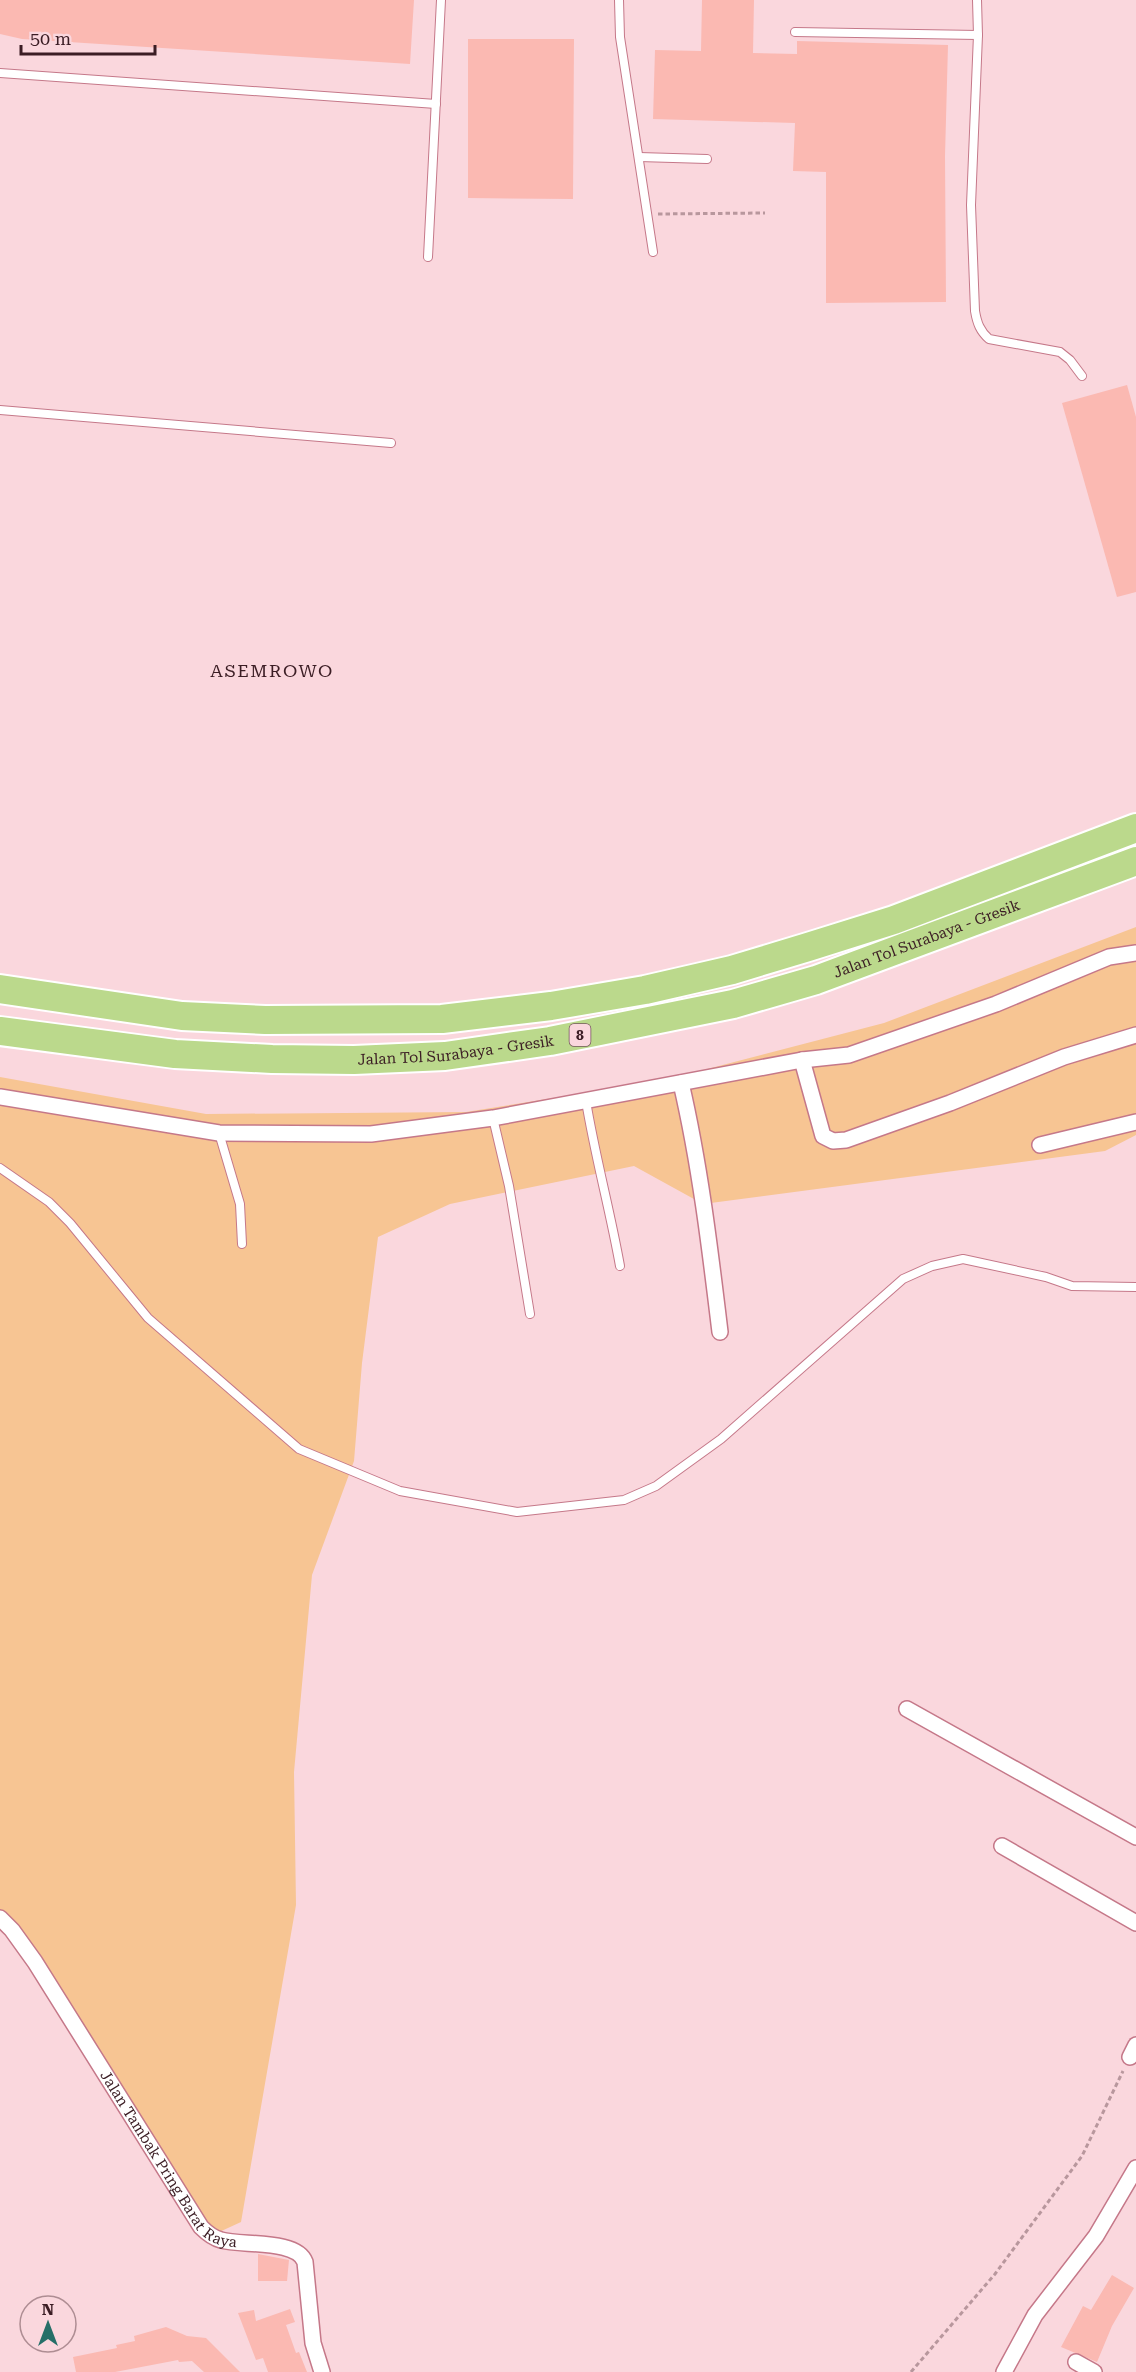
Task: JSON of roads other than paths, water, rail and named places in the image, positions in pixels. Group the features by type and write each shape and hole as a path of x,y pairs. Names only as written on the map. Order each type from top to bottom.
{"highway":[{"name":"Jalan Tol Surabaya - Gresik","path":"0,989 182,1016 265,1020 442,1019 550,1006 645,990 732,970 807,948 894,920 1136,828"},
{"name":"Jalan Tol Surabaya - Gresik","path":"0,1031 175,1054 272,1059 354,1060 445,1056 550,1041 733,1004 816,980 1136,861"}],"street":[{"path":"0,1097 219,1133 371,1134 493,1118 802,1060 849,1055 996,1004 1109,957 1136,953"},
{"path":"802,1060 823,1136 833,1141 846,1140 950,1103 1065,1057 1136,1035"},
{"path":"681,1083 710,1240 720,1332"},
{"path":"1041,1145 1136,1122"},
{"path":"907,1709 1136,1837"},
{"path":"1002,1846 1136,1923"},
{"name":"Jalan Tambak Pring Barat Raya","path":"0,1918 12,1930 35,1962 201,2227 222,2241 272,2245 303,2255 313,2343 322,2372"},
{"path":"1004,2372 1035,2315 1096,2236 1136,2168"},
{"path":"1076,2362 1094,2372"}],"lane":[{"path":"428,257 441,0"},
{"path":"620,0 620,37 653,252"},
{"path":"978,0 970,205 977,322 981,333 989,339 1060,352 1070,360 1082,376"},
{"path":"795,33 978,34"},
{"path":"0,73 436,104"},
{"path":"639,158 707,159"},
{"path":"0,410 390,443"},
{"path":"586,1101 593,1145 620,1266"},
{"path":"493,1118 509,1186 530,1314"},
{"path":"219,1133 240,1204 242,1244"},
{"path":"0,1168 49,1202 70,1223 148,1318 299,1449 400,1491 517,1512 624,1500 656,1486 721,1439 887,1291 903,1279 932,1266 963,1259 1046,1277 1072,1286 1136,1287"}],"district":[{"name":"ASEMROWO","path":"272,670"}]}
